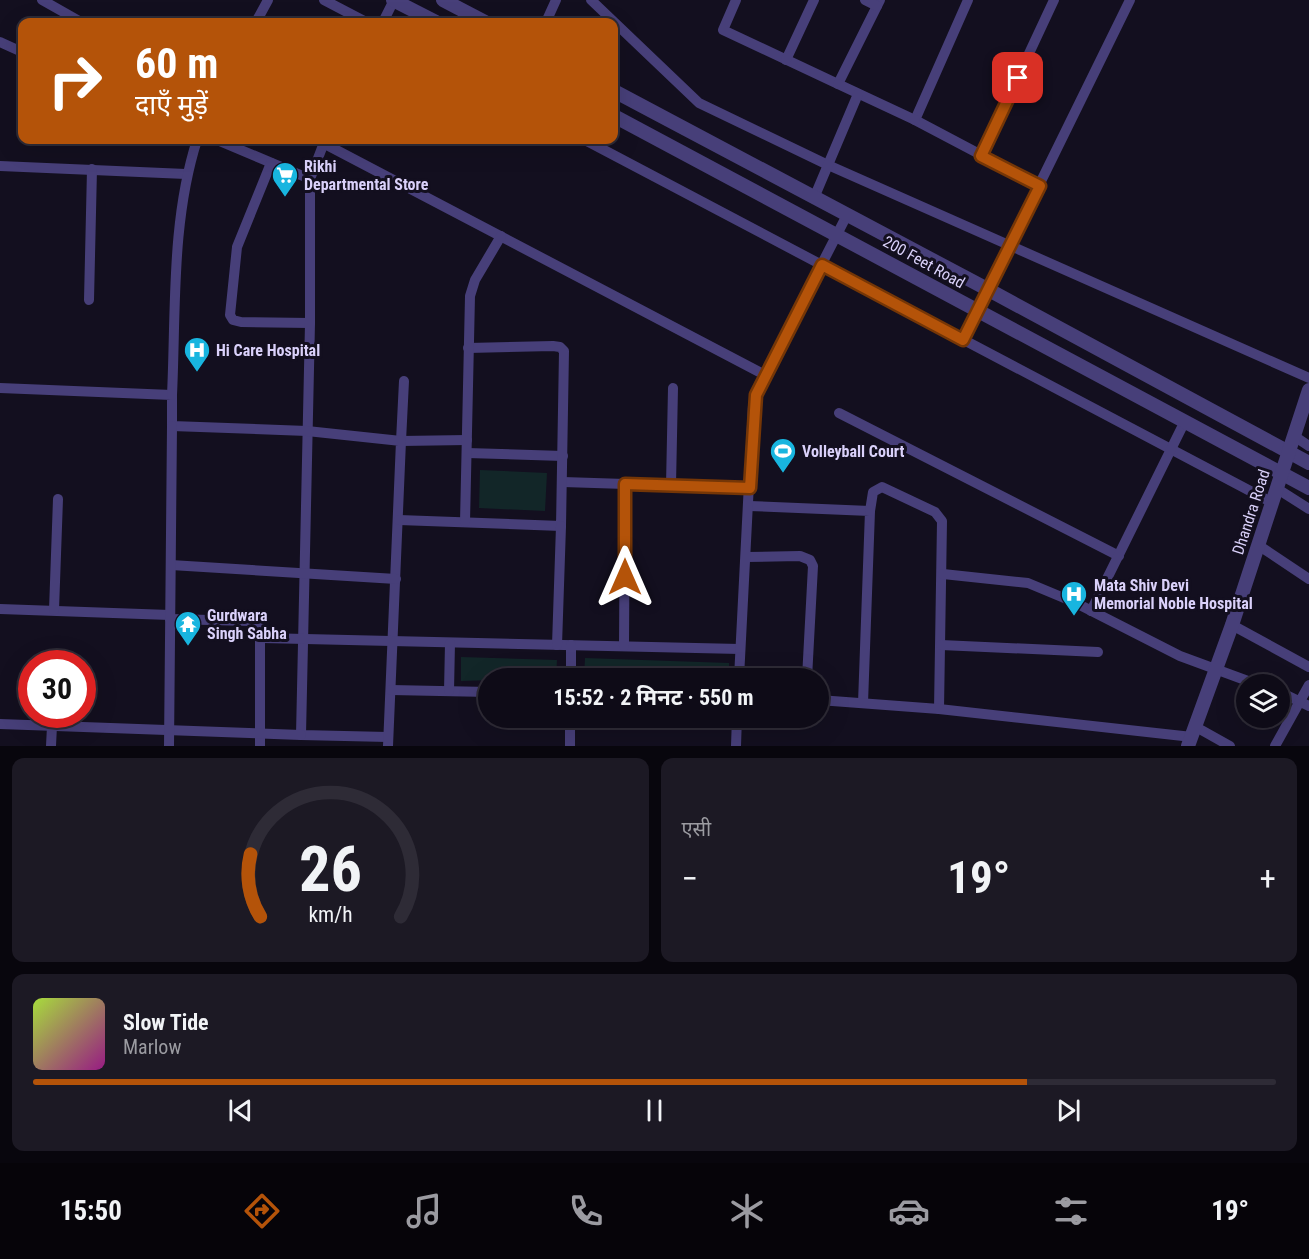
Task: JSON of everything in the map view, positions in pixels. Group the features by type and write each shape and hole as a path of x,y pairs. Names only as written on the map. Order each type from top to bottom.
{"street":[{"path":"42,0 74,18"},
{"path":"258,18 268,0"},
{"path":"324,0 358,18"},
{"path":"385,18 394,0 428,18"},
{"path":"443,0 477,18"},
{"path":"548,18 556,0"},
{"path":"591,0 610,18"},
{"path":"736,0 723,30 915,120 1040,186"},
{"path":"786,60 814,0"},
{"path":"838,84 878,3 866,0"},
{"path":"915,120 968,0"},
{"path":"981,156 1054,0"},
{"path":"963,340 1130,0"},
{"path":"618,26 699,104 1009,247 1309,378"},
{"path":"0,42 18,50"},
{"path":"618,93 1289,450 1309,463"},
{"path":"814,198 858,94"},
{"name":"200 Feet Road","path":"618,118 1309,488"},
{"path":"169,746 172,395 178,253 186,174 196,144"},
{"path":"226,144 310,179"},
{"path":"301,735 301,641 310,324 310,179 323,144"},
{"path":"330,144 765,375"},
{"path":"593,144 1271,502"},
{"path":"271,163 237,247 230,315 233,320 241,322 310,324"},
{"path":"0,166 186,174"},
{"path":"89,300 92,169"},
{"path":"739,668 753,405 765,375 847,215"},
{"path":"465,522 468,348 472,288 501,236"},
{"path":"468,348 560,347 566,358 556,645"},
{"path":"91,728 301,735 388,742 404,381"},
{"path":"0,388 172,395"},
{"path":"670,485 673,388"},
{"name":"Dhandra Road","path":"1192,737 1232,625 1309,390"},
{"path":"839,413 1119,555"},
{"path":"1091,611 1184,423"},
{"path":"172,426 307,431 401,441 467,440"},
{"path":"1294,436 1309,446"},
{"path":"467,453 563,456"},
{"path":"563,482 750,488"},
{"path":"624,646 625,484"},
{"path":"863,703 870,512 873,492 882,488 940,516 943,574 939,709"},
{"path":"1276,488 1309,508"},
{"path":"54,610 58,499"},
{"path":"748,506 870,512"},
{"path":"399,520 561,526"},
{"path":"1258,545 1309,579"},
{"path":"746,557 800,555 810,560 813,566 808,668"},
{"path":"171,565 396,579"},
{"path":"943,574 1028,583 1091,611 1180,656 1236,677"},
{"path":"0,609 250,621 260,627 262,638 260,746"},
{"path":"1232,625 1309,667"},
{"path":"262,638 301,641 740,649"},
{"path":"449,691 450,643"},
{"path":"571,645 571,668"},
{"path":"941,645 1098,652"},
{"path":"1275,746 1305,703 1309,685"},
{"path":"391,690 478,692"},
{"path":"1290,696 1305,703"},
{"path":"829,701 939,709 1192,737 1230,746"},
{"path":"0,724 18,725"},
{"path":"51,746 52,728"},
{"path":"570,728 570,746"},
{"path":"736,746 737,728"}],"green space":[{"path":"480,470 547,473 545,511 479,508"},
{"path":"461,657 557,660 557,668 478,668 478,680 461,681"},
{"path":"585,658 729,663 729,668 584,668"}],"place":[{"name":"Rikhi Departmental Store","path":"285,198"},
{"name":"Hi Care Hospital","path":"197,373"},
{"name":"Volleyball Court","path":"783,474"},
{"name":"Mata Shiv Devi Memorial Noble Hospital","path":"1074,617"},
{"name":"Gurdwara Singh Sabha","path":"188,647"}],"route":[{"path":"625,577 625,484 750,488 753,405 758,388 822,265 963,340 1040,186 981,156 1018,78"}]}
